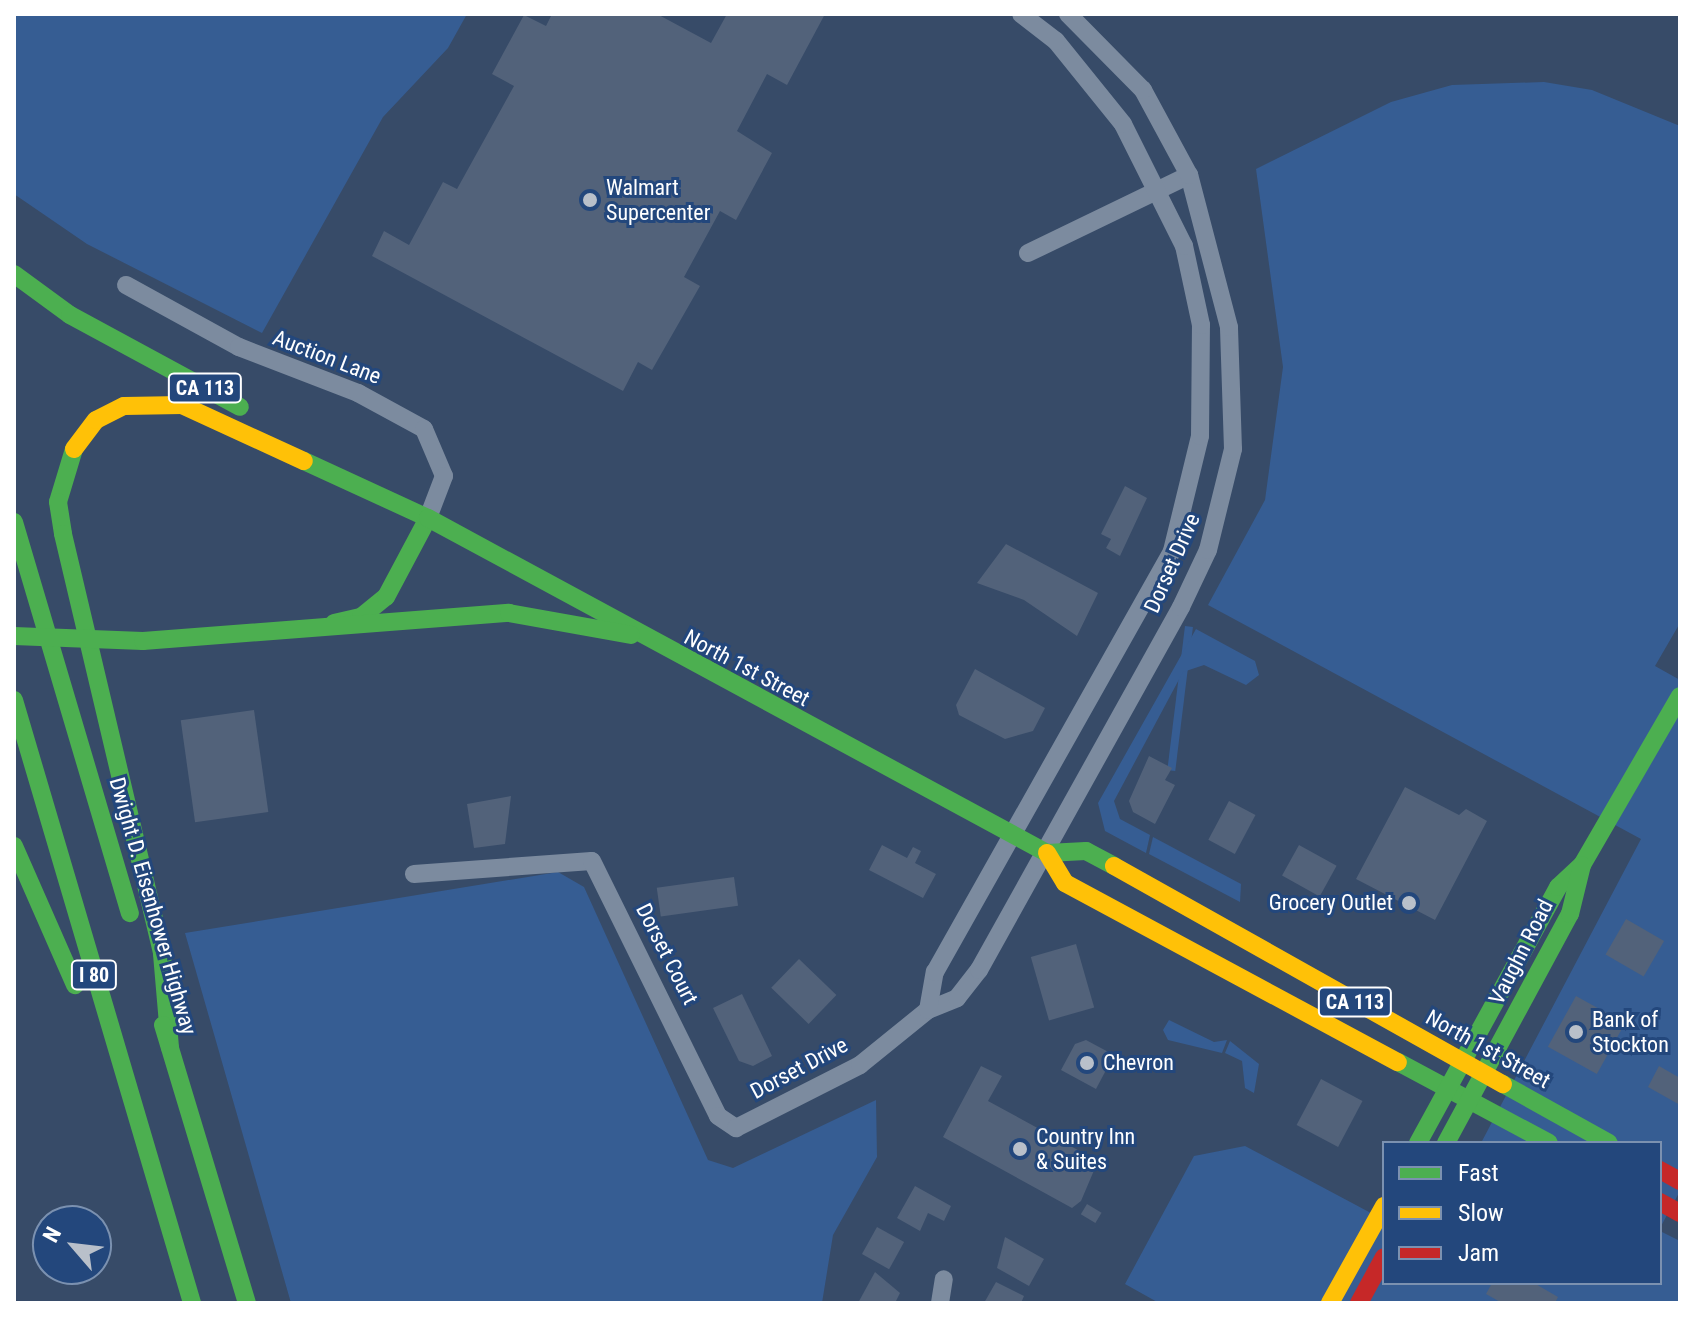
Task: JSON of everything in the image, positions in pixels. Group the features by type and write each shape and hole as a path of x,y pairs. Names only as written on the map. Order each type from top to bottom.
{"main road":[{"name":"CA 113","path":"14,274 70,315 318,449 397,503 428,518"},
{"path":"170,1048 162,954 63,534 58,502 67,457 96,420 124,406 182,405 397,503"},
{"name":"North 1st Street","path":"428,518 637,636 1012,836 1047,853 1086,851 1605,1141"},
{"path":"334,623 361,617 386,597 428,518"},
{"name":"Dwight D. Eisenhower Highway","path":"14,522 247,1303"},
{"name":"CA 113","path":"14,636 143,641 334,623 509,613 637,636"},
{"name":"Vaughn Road","path":"1447,1141 1570,914 1582,865 1680,696"},
{"name":"I 80","path":"14,700 192,1303"},
{"path":"14,846 57,935 102,1071 152,1172"},
{"name":"North 1st Street","path":"1047,853 1065,883 1545,1141"},
{"name":"Vaughn Road","path":"1419,1141 1558,887 1582,865"},
{"path":"1662,1171 1680,1181"},
{"path":"1662,1203 1680,1213"},
{"path":"1330,1303 1382,1210"},
{"path":"1359,1303 1382,1261"}],"street":[{"name":"Dorset Drive","path":"928,1010 935,972 1146,603 1190,496 1200,436 1201,325 1184,246 1160,188 1088,78 1021,14"},
{"name":"Dorset Drive","path":"725,1125 736,1128 860,1065 928,1010 957,998 979,970 1047,853 1181,607 1223,502 1233,449 1229,327 1189,175 1143,90 1068,14"},
{"path":"1028,253 1189,175"},
{"name":"Auction Lane","path":"126,285 239,347 358,393 424,429 444,476 428,518"},
{"name":"Dorset Court","path":"414,874 530,860 592,861 725,1125"},
{"path":"940,1303 944,1279"}],"shaded area":[{"path":"14,14 467,14 448,48 383,117 262,333 87,244 14,194"},
{"path":"1544,82 1592,90 1680,126 1680,623 1655,666 1680,680 1680,1191 1662,1224 1662,1141 1482,1141 1641,839 1208,605 1265,500 1283,367 1256,169 1391,102 1452,85"},
{"path":"1185,626 1193,627 1175,771 1167,770"},
{"path":"1196,629 1255,661 1259,675 1246,685 1204,665 1183,672 1114,801 1120,819 1150,835 1146,853 1105,831 1098,803"},
{"path":"1153,837 1241,884 1240,902 1149,854"},
{"path":"558,872 584,887 708,1160 733,1168 876,1100 877,1157 833,1235 822,1303 291,1303 185,933"},
{"path":"1169,1020 1214,1042 1227,1040 1222,1053 1168,1040 1163,1030"},
{"path":"1230,1041 1259,1064 1254,1093 1245,1088 1242,1061 1225,1053"},
{"path":"1245,1146 1382,1219 1382,1285 1662,1285 1662,1232 1680,1241 1680,1303 1159,1303 1125,1284 1194,1156"}],"building":[{"name":"Walmart Supercenter","path":"552,14 657,14 711,43 727,14 825,14 787,85 767,74 737,131 772,153 736,220 720,211 684,277 700,286 652,370 638,362 623,391 372,256 384,231 409,245 443,182 457,189 514,86 492,74 524,15 546,26"},
{"path":"1125,486 1147,498 1120,556 1106,548 1111,539 1101,534"},
{"path":"1006,544 1098,593 1077,636 1024,600 977,583"},
{"path":"975,669 1045,708 1033,731 1005,739 959,715 956,705"},
{"path":"254,710 268,812 195,822 181,720"},
{"path":"1149,756 1172,768 1165,780 1175,785 1155,824 1133,812 1129,801"},
{"path":"1405,787 1459,815 1466,809 1487,821 1435,920 1356,879"},
{"path":"511,796 505,844 474,848 467,804"},
{"path":"1229,801 1255,815 1235,854 1208,840"},
{"path":"882,845 907,858 913,847 921,851 915,863 936,874 923,898 869,870"},
{"path":"1299,845 1337,866 1320,896 1282,876"},
{"path":"734,877 738,906 661,917 657,888"},
{"path":"1626,919 1664,941 1644,977 1606,955"},
{"path":"1076,944 1094,1007 1049,1020 1031,957"},
{"path":"799,959 836,995 809,1024 771,988"},
{"path":"742,994 772,1056 753,1066 739,1061 713,1008"},
{"path":"1576,996 1625,1023 1597,1074 1548,1047"},
{"name":"Chevron","path":"1086,1040 1114,1055 1096,1089 1061,1070 1075,1044"},
{"name":"Country Inn & Suites","path":"981,1066 1002,1076 988,1101 1098,1161 1081,1201 1072,1208 943,1137"},
{"path":"1659,1066 1680,1078 1680,1105 1648,1087"},
{"path":"1321,1079 1362,1101 1338,1147 1297,1125"},
{"path":"915,1186 951,1206 944,1221 928,1213 920,1231 897,1218"},
{"path":"1087,1204 1102,1213 1095,1223 1081,1214"},
{"path":"877,1227 904,1242 889,1269 862,1254"},
{"path":"1005,1237 1044,1259 1029,1286 997,1268"},
{"path":"875,1272 900,1293 895,1303 858,1303"},
{"path":"996,1282 1024,1296 1021,1303 984,1303"},
{"path":"1491,1285 1537,1285 1558,1297 1555,1303 1502,1303 1486,1294"}],"traffic: fast":[{"path":"14,274 70,315 240,407"},
{"path":"74,449 58,502 63,534 162,954 170,1048"},
{"path":"304,461 428,518"},
{"path":"334,623 361,617 386,597 428,518 1047,853 1086,851 1114,866"},
{"path":"14,522 130,913"},
{"path":"14,636 143,641 509,613 631,635"},
{"path":"1419,1141 1558,887 1582,865 1680,696"},
{"path":"14,700 192,1303"},
{"path":"14,846 75,985"},
{"path":"1447,1141 1570,914 1582,865"},
{"path":"163,1025 247,1303"},
{"path":"1398,1062 1545,1141"},
{"path":"1503,1084 1605,1141"}],"traffic: slow":[{"path":"74,449 96,420 124,406 182,405 304,461"},
{"path":"1047,853 1065,883 1398,1062"},
{"path":"1114,866 1503,1084"},
{"path":"1330,1303 1382,1210"}],"traffic: jam":[{"path":"1662,1171 1680,1181"},
{"path":"1662,1203 1680,1213"},
{"path":"1359,1303 1382,1261"}],"place":[{"name":"Walmart Supercenter","path":"590,200"},
{"name":"Grocery Outlet","path":"1409,903"},
{"name":"Bank of Stockton","path":"1576,1032"},
{"name":"Chevron","path":"1087,1063"},
{"name":"Country Inn & Suites","path":"1020,1149"}]}
